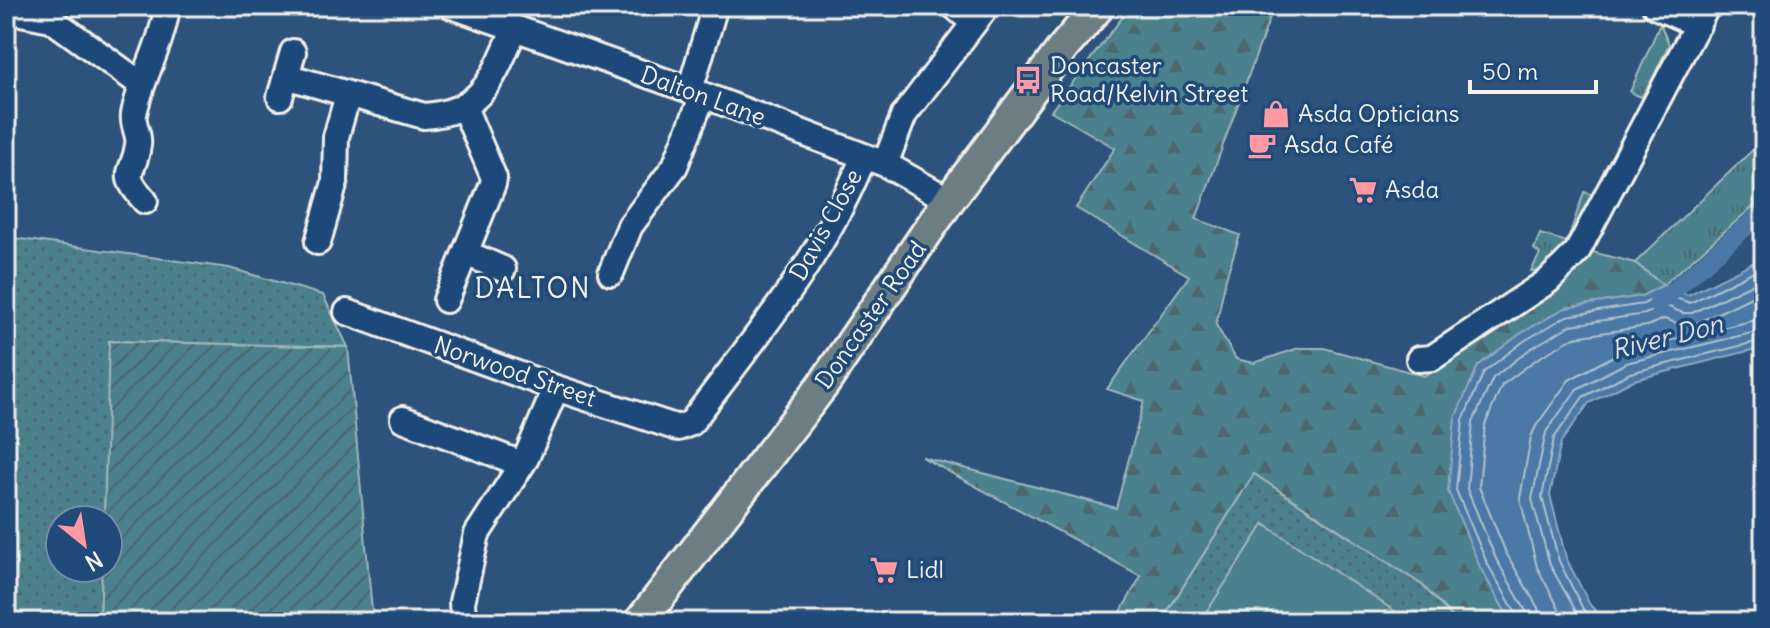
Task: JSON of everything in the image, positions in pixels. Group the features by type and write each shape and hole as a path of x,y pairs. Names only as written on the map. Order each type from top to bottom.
{"main road":[{"name":"Doncaster Road","path":"640,622 823,385 949,200 1063,48 1099,6"}],"street":[{"path":"145,201 133,188 129,171 138,145 133,121 167,6"},
{"path":"611,273 630,226 675,166 697,92 715,6"},
{"path":"954,6 981,14"},
{"path":"1419,359 1432,358 1537,288 1577,252 1702,15 1655,6"},
{"name":"Dalton Lane","path":"460,7 697,92 874,160 949,200"},
{"path":"6,10 33,10 51,19 142,85"},
{"name":"Davis Close","path":"685,427 788,293 849,191 981,14"},
{"path":"293,52 283,86 348,95 424,116 444,115 464,107 489,84 515,28"},
{"path":"318,242 335,182 336,137 348,95"},
{"path":"446,300 492,192 494,178 464,107"},
{"path":"466,253 503,269"},
{"name":"Norwood Street","path":"347,312 556,388 678,428 685,427"},
{"path":"457,606 477,534 522,464 556,388"},
{"path":"403,419 522,464"}],"green space":[{"path":"1131,6 1274,6 1196,219 1240,235 1226,278 1216,325 1236,359 1254,363 1299,348 1324,348 1424,376 1557,284 1589,251 1635,263 1663,285 1642,296 1565,308 1520,334 1478,366 1480,567 1511,622 1457,622 1422,585 1254,474 1161,622 1115,622 1141,576 922,457 1116,508 1144,401 1107,389 1189,276 1076,208 1115,148 1051,111"},
{"path":"1660,24 1669,44 1641,97 1630,92"},
{"path":"1764,139 1764,197 1663,285 1635,263"},
{"path":"1584,192 1594,195 1570,237 1573,241 1543,272 1531,271 1540,254 1534,249 1540,234 1567,242"},
{"path":"6,237 229,268 323,295 348,347 110,341 105,504 44,504 44,584 101,584 100,622 6,622"},
{"path":"109,341 348,347 373,622 100,622 101,584 124,584 124,504 104,504"},
{"path":"1254,474 1422,585 1457,622 1161,622"},
{"path":"1264,524 1396,612 1389,622 1200,622"}],"water":[{"name":"River Don","path":"1764,257 1764,347 1634,380 1589,403 1561,442 1550,495 1566,558 1590,605 1606,622 1511,622 1480,567 1448,491 1455,418 1478,366 1520,334 1565,308 1642,296 1663,285 1688,295"}],"waterway":[{"path":"1657,305 1764,211"}],"place":[{"name":"Doncaster Road/Kelvin Street","path":"1028,80"},
{"name":"Asda Opticians","path":"1276,114"},
{"name":"Asda Café","path":"1262,145"},
{"name":"Asda","path":"1363,190"},
{"name":"Lidl","path":"884,570"}],"district":[{"name":"DALTON","path":"533,288"}]}
